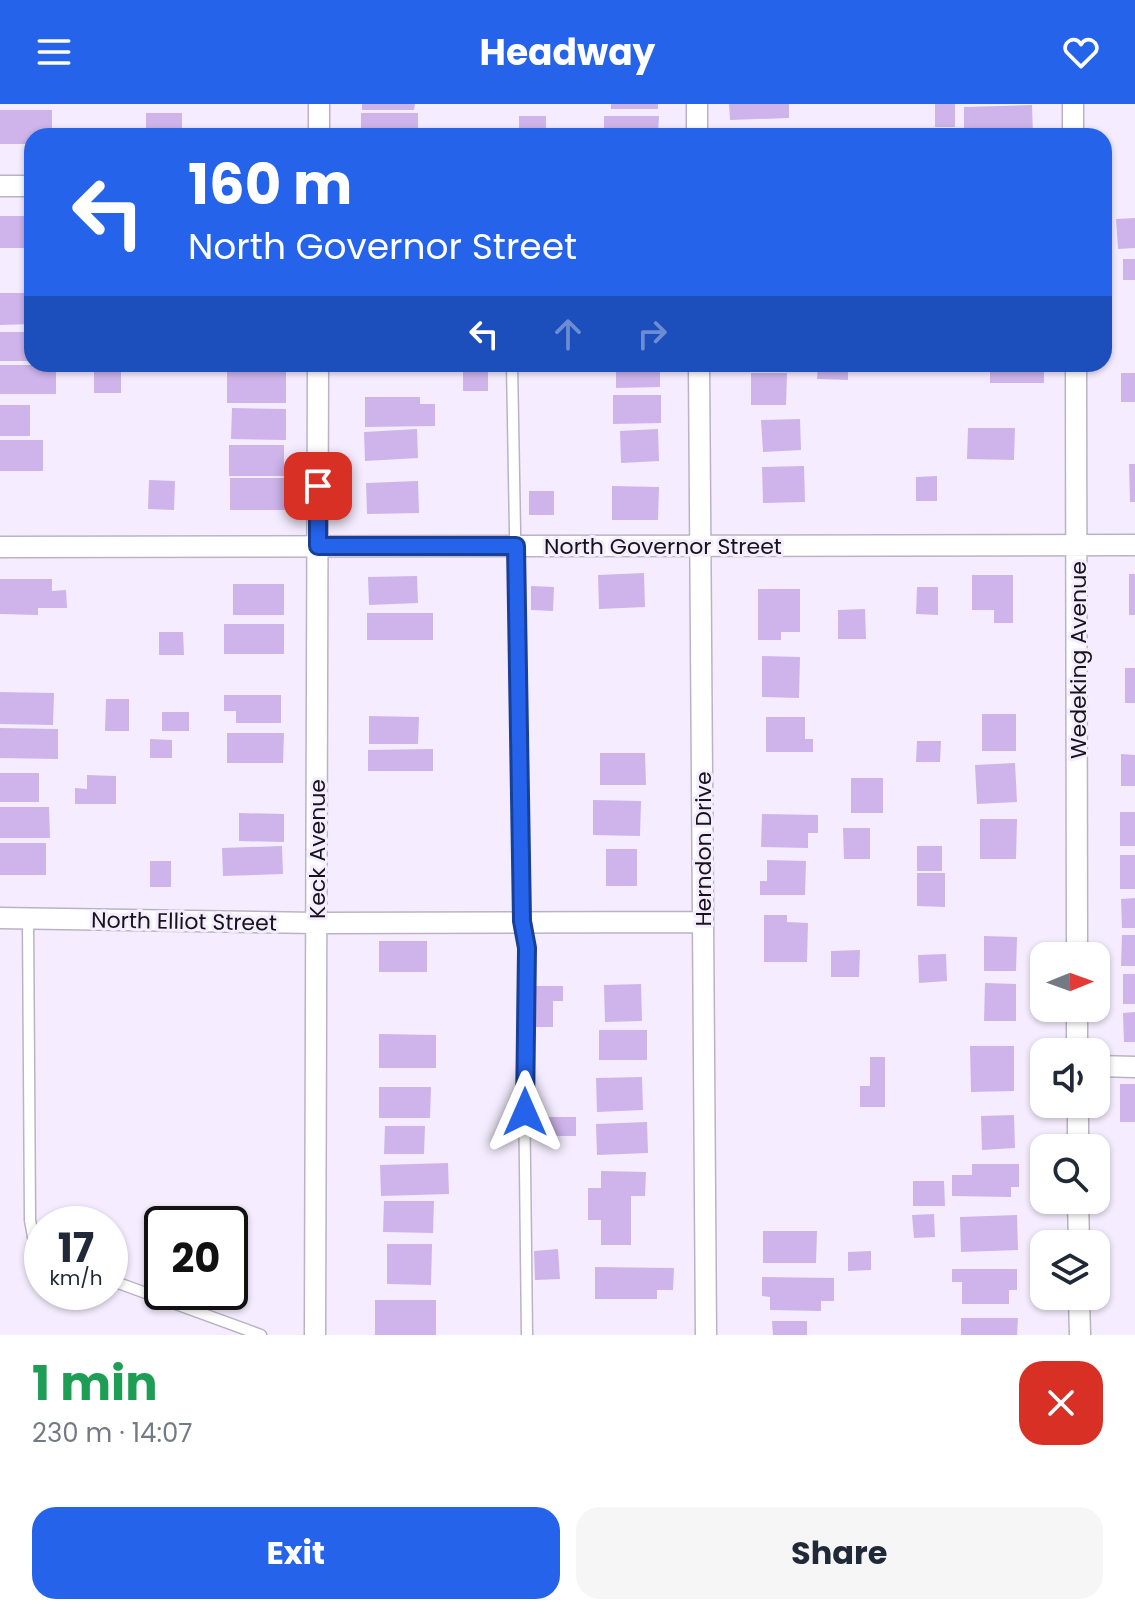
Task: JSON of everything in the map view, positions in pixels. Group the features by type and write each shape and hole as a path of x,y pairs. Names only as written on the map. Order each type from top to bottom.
{"street":[{"path":"319,104 319,128"},
{"path":"697,104 697,128"},
{"path":"1073,104 1073,128"},
{"path":"0,186 24,186"},
{"name":"Keck Avenue","path":"315,1335 318,372"},
{"name":"Herndon Drive","path":"699,372 706,1335"},
{"name":"Wedeking Avenue","path":"1076,372 1077,942"},
{"name":"North Governor Street","path":"0,547 1135,545"},
{"name":"North Elliot Street","path":"0,918 316,923 703,922"},
{"path":"1110,1066 1135,1067"},
{"path":"1079,1310 1080,1335"}],"lane":[{"path":"512,372 522,921 527,948 524,1083 527,1335"},
{"path":"28,918 30,1206"},
{"path":"128,1287 261,1335"}],"building":[{"path":"362,104 415,104 414,110 362,110"},
{"path":"611,104 658,104 658,109 611,109"},
{"path":"729,104 789,104 789,118 730,120"},
{"path":"935,104 955,104 955,127 935,127"},
{"path":"1032,105 1033,128 964,128 964,107"},
{"path":"0,110 52,110 52,128 24,128 24,144 0,144"},
{"path":"146,113 182,113 182,128 146,128"},
{"path":"361,113 418,113 418,128 361,128"},
{"path":"519,116 546,116 546,128 519,128"},
{"path":"604,116 659,116 658,128 604,128"},
{"path":"0,216 24,216 24,248 0,248"},
{"path":"1135,218 1135,248 1118,249 1116,219"},
{"path":"1123,259 1135,259 1135,280 1123,280"},
{"path":"0,293 24,293 24,324 0,325"},
{"path":"0,332 24,332 24,361 0,361"},
{"path":"0,365 24,365 24,372 56,372 56,394 0,394"},
{"path":"94,372 121,372 121,393 94,393"},
{"path":"227,372 286,372 286,403 227,403"},
{"path":"463,372 488,372 488,391 463,391"},
{"path":"616,372 660,372 660,387 616,388"},
{"path":"817,372 848,372 848,380 817,379"},
{"path":"990,372 1044,372 1044,383 990,383"},
{"path":"751,373 787,373 786,405 751,405"},
{"path":"1121,373 1135,373 1135,402 1121,402"},
{"path":"613,395 661,395 661,423 613,424"},
{"path":"365,397 420,397 420,404 435,404 435,426 365,427"},
{"path":"0,405 30,405 30,436 0,436"},
{"path":"232,408 286,409 286,440 231,439"},
{"path":"800,419 801,450 763,452 761,420"},
{"path":"968,428 1015,428 1014,460 967,459"},
{"path":"417,429 418,458 365,461 364,432"},
{"path":"658,429 659,461 621,463 620,431"},
{"path":"0,440 43,440 43,471 0,471"},
{"path":"229,445 284,445 284,476 229,476"},
{"path":"1129,464 1135,464 1135,502 1130,502"},
{"path":"804,466 805,502 763,503 762,467"},
{"path":"937,476 937,501 916,501 916,477"},
{"path":"230,478 286,478 285,510 230,510"},
{"path":"149,480 175,481 174,510 148,509"},
{"path":"418,481 419,513 367,514 366,483"},
{"path":"612,486 659,487 658,520 612,520"},
{"path":"529,491 554,491 554,515 529,515"},
{"path":"644,573 645,607 599,609 598,575"},
{"path":"1129,574 1135,574 1135,615 1129,615"},
{"path":"972,575 1013,575 1013,623 994,623 994,610 972,610"},
{"path":"417,576 418,603 369,605 368,577"},
{"path":"0,579 52,579 52,591 66,590 67,608 38,608 38,615 0,614"},
{"path":"233,584 284,584 284,615 233,615"},
{"path":"531,586 554,587 553,611 531,610"},
{"path":"917,587 938,587 938,615 916,614"},
{"path":"758,589 800,589 800,632 781,632 781,640 758,640"},
{"path":"865,609 866,639 838,639 838,610"},
{"path":"367,613 433,613 433,640 367,640"},
{"path":"224,624 284,624 284,654 224,654"},
{"path":"159,632 183,632 184,655 159,655"},
{"path":"762,656 800,657 799,698 762,697"},
{"path":"1125,668 1135,668 1135,703 1125,703"},
{"path":"0,692 54,693 53,725 0,724"},
{"path":"224,695 281,695 281,723 236,723 236,711 224,711"},
{"path":"106,699 129,699 129,731 105,731"},
{"path":"162,712 189,712 189,731 162,731"},
{"path":"982,714 1016,714 1016,751 982,751"},
{"path":"369,716 419,717 418,744 369,744"},
{"path":"766,717 805,717 805,739 813,739 813,752 766,752"},
{"path":"0,728 58,729 58,759 0,758"},
{"path":"227,733 284,733 283,763 227,763"},
{"path":"150,739 172,740 172,758 150,758"},
{"path":"917,741 941,741 940,762 916,762"},
{"path":"433,749 433,771 368,771 368,750"},
{"path":"600,753 645,753 646,785 600,785"},
{"path":"1121,754 1135,755 1135,786 1121,786"},
{"path":"1015,763 1017,802 977,804 975,765"},
{"path":"0,773 39,773 39,802 0,802"},
{"path":"87,775 116,776 116,804 75,804 75,788 87,789"},
{"path":"851,778 883,778 883,813 851,813"},
{"path":"593,800 641,801 640,836 593,835"},
{"path":"0,807 49,807 50,838 0,838"},
{"path":"1120,812 1135,812 1135,846 1120,846"},
{"path":"239,813 284,814 284,842 239,841"},
{"path":"762,814 818,815 818,833 808,833 808,848 761,847"},
{"path":"980,819 1017,819 1016,859 980,859"},
{"path":"843,828 870,828 870,859 844,859"},
{"path":"0,843 46,843 46,875 0,875"},
{"path":"282,846 283,874 223,876 222,848"},
{"path":"917,846 942,846 942,871 917,871"},
{"path":"606,849 637,849 637,886 606,886"},
{"path":"1120,855 1135,855 1135,889 1120,889"},
{"path":"767,860 806,861 805,895 760,895 760,881 767,881"},
{"path":"150,861 171,861 171,887 150,887"},
{"path":"917,873 945,873 945,907 917,906"},
{"path":"1135,898 1135,928 1122,928 1121,899"},
{"path":"764,915 787,915 787,922 808,923 807,962 764,962"},
{"path":"1122,935 1135,935 1135,966 1121,966"},
{"path":"984,936 1017,937 1016,971 984,971"},
{"path":"379,941 427,941 427,972 379,972"},
{"path":"860,950 859,977 831,977 831,951"},
{"path":"946,954 947,981 919,983 918,955"},
{"path":"1123,974 1135,974 1135,1004 1123,1004"},
{"path":"985,983 1016,984 1016,1021 984,1021"},
{"path":"641,984 642,1021 605,1022 604,985"},
{"path":"536,986 563,986 563,1001 553,1001 553,1027 536,1027"},
{"path":"1135,1012 1135,1042 1124,1042 1123,1013"},
{"path":"599,1030 647,1030 647,1060 599,1060"},
{"path":"379,1034 436,1035 436,1068 379,1068"},
{"path":"970,1046 1014,1046 1014,1091 971,1092"},
{"path":"870,1057 885,1057 885,1107 860,1107 860,1086 870,1086"},
{"path":"642,1077 643,1110 597,1112 596,1078"},
{"path":"1120,1084 1135,1084 1135,1122 1120,1122"},
{"path":"379,1087 431,1087 430,1118 379,1118"},
{"path":"1014,1115 1015,1148 982,1150 981,1116"},
{"path":"541,1117 576,1117 576,1136 541,1136"},
{"path":"647,1122 648,1153 597,1155 596,1124"},
{"path":"385,1126 425,1126 424,1154 384,1154"},
{"path":"448,1163 449,1194 381,1196 380,1165"},
{"path":"972,1164 1019,1164 1019,1187 1011,1187 1011,1197 952,1196 952,1175 972,1175"},
{"path":"601,1171 646,1172 645,1196 631,1196 631,1245 601,1245 601,1220 588,1220 588,1188 601,1188"},
{"path":"913,1181 944,1181 945,1206 913,1206"},
{"path":"384,1201 434,1201 433,1233 383,1232"},
{"path":"934,1214 935,1237 914,1238 912,1215"},
{"path":"1017,1215 1018,1250 961,1252 960,1217"},
{"path":"763,1231 817,1231 816,1263 763,1263"},
{"path":"387,1244 432,1244 431,1285 387,1284"},
{"path":"558,1249 560,1279 535,1280 534,1251"},
{"path":"871,1251 871,1270 848,1271 848,1252"},
{"path":"595,1267 674,1268 673,1290 657,1290 657,1299 595,1299"},
{"path":"952,1269 1017,1269 1017,1290 1009,1290 1009,1304 962,1304 962,1282 952,1282"},
{"path":"762,1277 834,1278 834,1301 821,1301 821,1311 770,1310 770,1297 762,1296"},
{"path":"375,1300 436,1300 436,1335 375,1335"},
{"path":"961,1318 1018,1318 1017,1335 961,1335"},
{"path":"772,1321 807,1321 807,1335 773,1335"}],"route":[{"path":"318,486 318,546 516,546 522,921 527,948 525,1112"}]}
